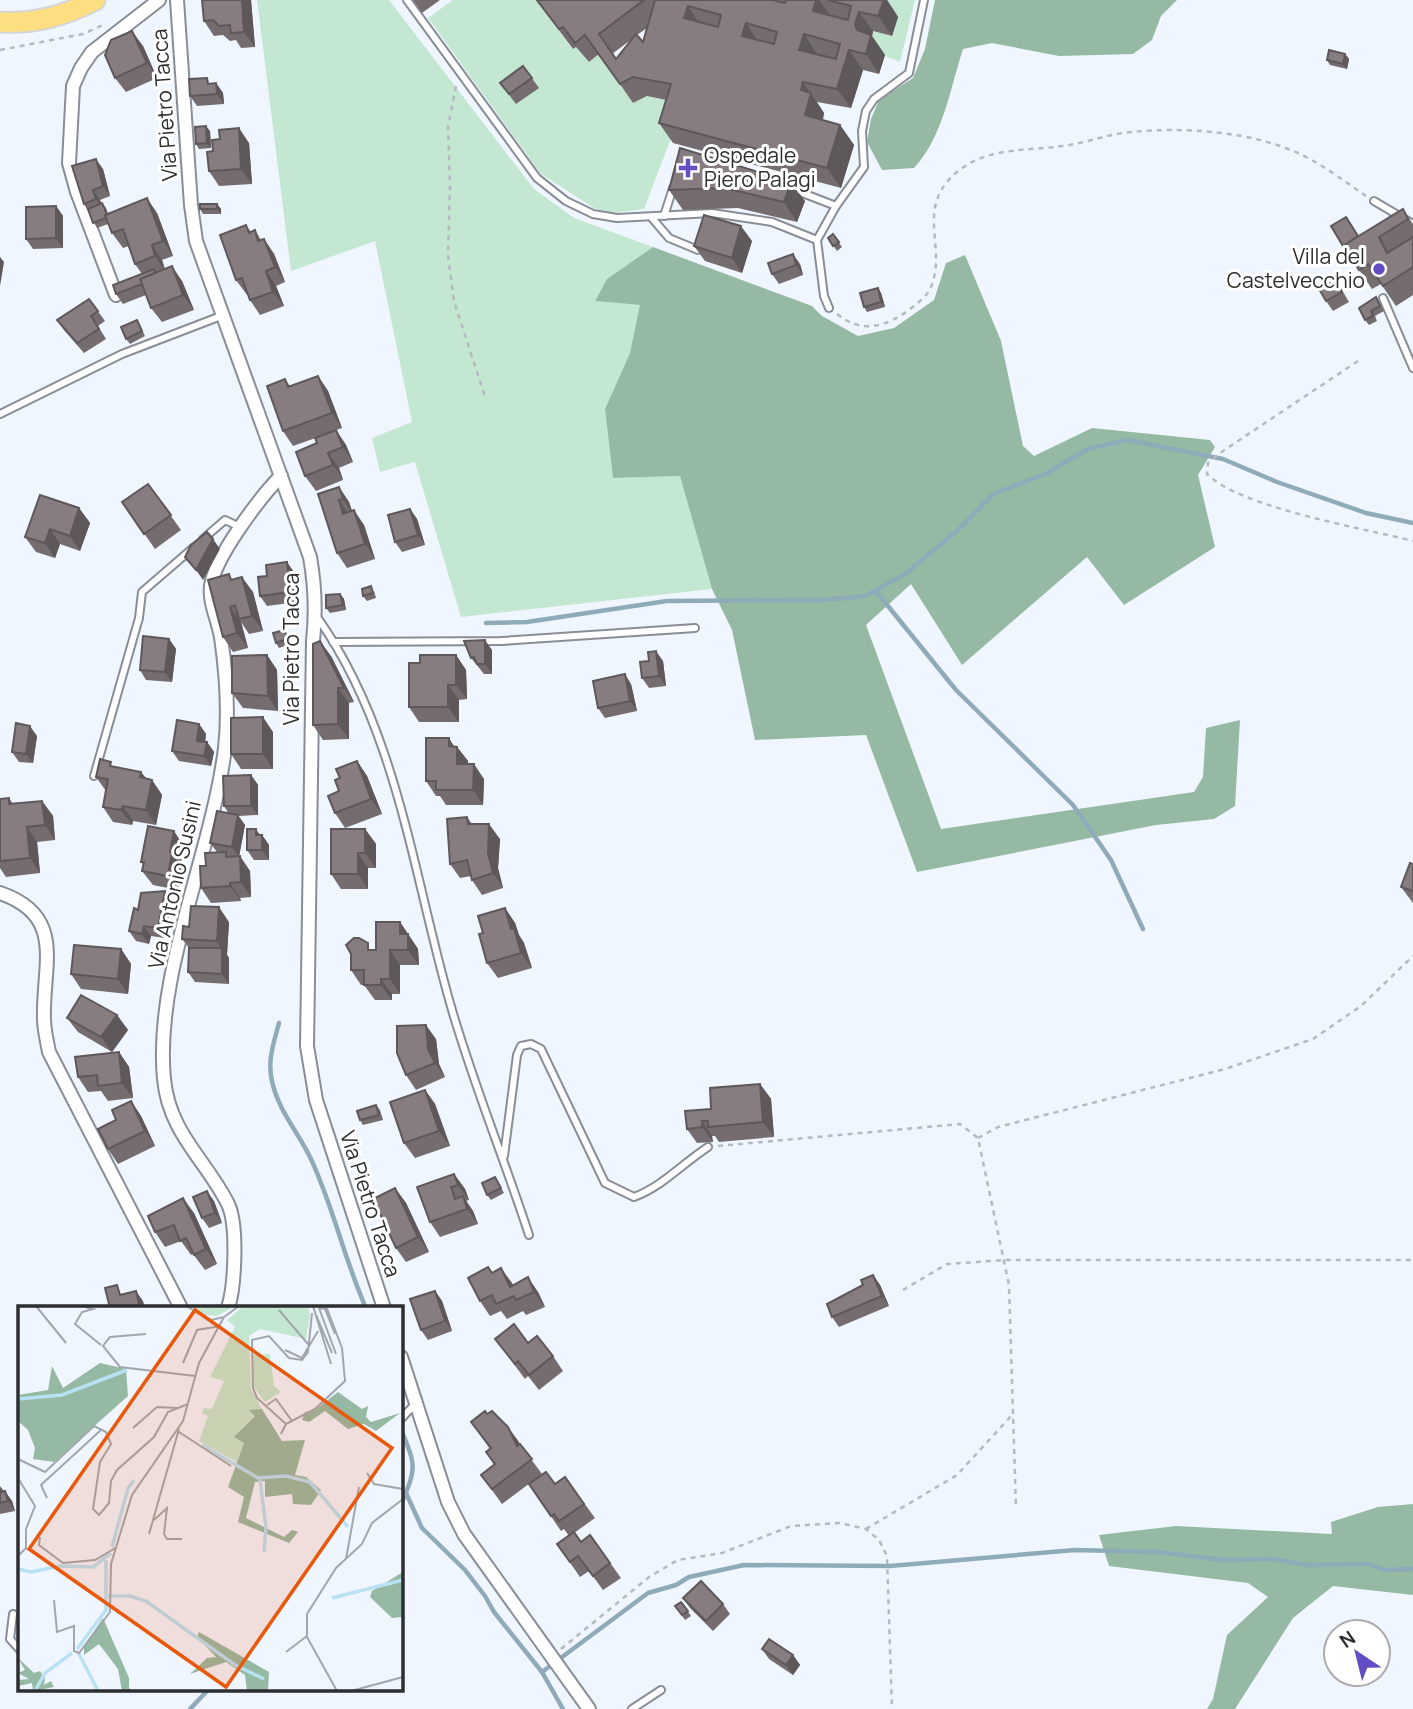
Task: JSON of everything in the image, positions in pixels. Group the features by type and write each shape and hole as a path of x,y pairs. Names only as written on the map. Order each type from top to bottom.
{"main road":[{"path":"0,22 50,18 95,0"}],"street":[{"path":"116,295 71,172 73,86 80,68 92,52 159,0"},
{"name":"Via Pietro Tacca","path":"177,0 196,242 310,557 316,615 313,641 307,1046 316,1100 383,1306"},
{"name":"Via Antonio Susini","path":"229,1306 233,1291 232,1217 222,1195 168,1109 164,1033 181,939 225,747 224,679 211,583 228,546 262,495 281,475"},
{"path":"0,893 31,909 45,929 49,963 44,1020 49,1052 180,1306"},
{"path":"402,1360 448,1502 464,1534 589,1709"}],"lane":[{"path":"407,0 537,178 566,201 593,214 617,218 712,213 772,222 817,240"},
{"path":"829,307 824,296 817,240 863,167 863,123 866,111 874,99 909,73 924,0"},
{"path":"664,216 676,179"},
{"path":"785,187 836,206"},
{"path":"1374,201 1413,224"},
{"path":"652,218 669,238 698,250"},
{"path":"1384,299 1413,368"},
{"path":"0,414 122,354 221,316"},
{"path":"94,776 139,618 142,592 225,520 241,528"},
{"path":"316,615 363,699 396,793 450,1004 529,1235"},
{"path":"333,642 501,641 695,628"},
{"path":"504,1158 517,1055 521,1046 531,1044 541,1049 605,1183 634,1198 658,1188 683,1163 708,1147"},
{"path":"402,1418 417,1403"},
{"path":"13,1614 10,1639 18,1648"},
{"path":"632,1709 661,1690"}],"path":[{"path":"0,50 83,34 104,24"},
{"path":"461,74 452,96 448,127 450,185 447,256 454,300 486,400"},
{"path":"829,307 857,327 870,328 888,323 920,301 930,289 934,274 933,219 937,199 958,171 976,160 997,153 1068,145 1128,132 1186,131 1234,135 1298,153 1374,201"},
{"path":"1358,361 1220,453 1208,463 1207,474 1219,486 1279,507 1413,541"},
{"path":"978,1138 998,1127 1225,1069 1313,1039 1361,1006 1413,956"},
{"path":"708,1147 960,1124 978,1138 1000,1246 1006,1260 1016,1508"},
{"path":"903,1290 947,1264 1006,1260 1413,1260"},
{"path":"866,1529 957,1475 1013,1414"},
{"path":"553,1656 649,1577 678,1560 722,1553 790,1526 840,1523 866,1529 879,1540 887,1556 892,1709"}],"green space":[{"path":"257,0 389,0 534,189 574,218 653,247 607,279 595,301 641,305 630,353 605,409 613,478 680,476 712,589 461,617 415,462 380,472 372,438 412,422 375,241 291,271"},
{"path":"453,0 536,0 572,49 576,47 589,62 599,54 633,103 647,96 684,104 644,209 613,213 594,208 541,174 428,18"},
{"path":"882,0 915,0 900,62 871,50 869,44 873,31 892,36 898,17"},
{"path":"935,0 1177,0 1161,16 1152,40 1133,54 1059,56 992,43 963,49 945,112 924,156 914,168 882,170 867,142 871,119 879,100 913,78 925,49"},
{"path":"653,247 812,306 822,316 858,336 894,328 934,300 946,263 965,255 1001,341 1023,446 1034,456 1092,428 1210,440 1215,447 1198,475 1215,547 1124,605 1087,557 962,665 911,584 866,625 941,829 1194,792 1203,777 1206,728 1240,720 1235,806 1214,819 1156,825 917,872 866,735 755,740 732,630 712,589 680,476 613,478 605,409 630,353 640,305 595,301 607,279"},
{"path":"1413,1504 1413,1595 1333,1586 1293,1618 1235,1709 1207,1709 1213,1699 1227,1635 1268,1597 1248,1583 1109,1566 1099,1535 1176,1526 1332,1534 1331,1522 1378,1507"}],"building":[{"path":"202,0 242,0 244,32 231,33 230,25 219,26 213,20 204,21"},
{"path":"537,0 644,0 599,34 616,59 636,34 643,42 655,0 772,0 785,3 786,0 816,0 813,11 848,20 851,6 828,0 884,0 878,16 859,12 855,24 857,30 871,35 866,54 849,50 837,89 803,82 801,90 811,93 805,115 840,125 827,168 659,123 671,84 633,77 620,84 585,35 575,43 563,27 559,29","holes":["688,6 721,15 718,27 684,18","746,23 777,32 774,44 742,36","804,34 840,44 836,59 799,50"]},
{"path":"132,31 147,63 115,78 105,55 111,40"},
{"path":"1329,50 1345,54 1343,64 1327,60"},
{"path":"523,66 532,78 509,94 500,83"},
{"path":"207,78 208,84 216,83 217,94 190,96 189,79"},
{"path":"206,126 207,143 196,144 195,127"},
{"path":"239,128 241,169 209,171 207,152 213,151 212,140 220,139 219,130"},
{"path":"680,148 791,182 784,202 724,188 669,190"},
{"path":"96,159 103,186 93,190 96,199 84,204 72,166"},
{"path":"147,198 163,241 152,245 155,256 135,264 123,229 112,233 105,215"},
{"path":"102,203 106,218 93,223 88,209"},
{"path":"200,204 217,204 217,209 200,209"},
{"path":"56,206 56,238 26,239 26,207"},
{"path":"1403,209 1408,219 1379,237 1387,253 1413,237 1413,267 1383,286 1368,264 1359,270 1344,245"},
{"path":"704,215 741,226 732,258 694,246"},
{"path":"1346,217 1358,236 1343,246 1331,226"},
{"path":"246,225 249,233 255,230 258,241 264,239 275,267 266,271 273,292 250,300 242,278 236,280 220,235"},
{"path":"833,234 839,242 833,246 828,238"},
{"path":"793,254 796,265 772,274 768,263"},
{"path":"172,266 183,295 151,308 140,279"},
{"path":"154,269 155,273 140,279 142,284 116,294 113,285"},
{"path":"1336,280 1342,292 1326,301 1319,289"},
{"path":"878,288 881,302 864,307 860,293"},
{"path":"1376,297 1380,306 1371,311 1373,316 1365,320 1359,308"},
{"path":"89,299 98,311 91,316 99,329 77,343 57,320"},
{"path":"137,320 142,331 126,339 121,327"},
{"path":"318,376 332,413 283,431 267,386 285,379 288,387"},
{"path":"336,430 343,447 328,453 333,465 305,476 296,452 317,443 315,438"},
{"path":"148,484 171,515 144,534 122,502"},
{"path":"339,487 343,499 339,500 343,514 354,510 365,544 337,553 318,494"},
{"path":"40,495 79,508 70,536 50,529 45,543 25,537"},
{"path":"410,509 418,535 395,542 388,515"},
{"path":"207,532 213,539 196,570 185,557 191,545"},
{"path":"287,562 290,592 260,596 258,577 267,576 266,565"},
{"path":"229,574 231,580 242,577 252,616 239,619 235,605 230,607 237,633 223,637 208,580"},
{"path":"371,586 373,593 363,596 362,589"},
{"path":"340,594 343,605 326,608 326,595"},
{"path":"285,630 287,639 276,643 273,633"},
{"path":"143,636 169,639 165,672 140,670"},
{"path":"485,640 485,664 477,664 474,657 471,658 464,641"},
{"path":"320,641 344,688 338,688 338,724 313,725 313,644"},
{"path":"656,651 659,676 642,678 640,662 649,661 648,652"},
{"path":"267,655 268,696 232,693 232,656"},
{"path":"420,655 456,655 456,685 448,685 448,707 409,707 409,663 420,663"},
{"path":"625,674 630,701 598,708 593,681"},
{"path":"263,717 263,754 231,754 231,718"},
{"path":"177,720 199,724 197,741 207,742 204,756 172,751"},
{"path":"16,723 30,726 26,754 12,752"},
{"path":"426,738 449,738 449,746 457,747 457,764 474,764 473,790 436,790 436,781 426,781"},
{"path":"100,759 111,762 110,766 141,772 140,777 152,780 146,810 123,806 121,810 103,807 108,779 96,777"},
{"path":"357,761 371,799 335,813 328,796 339,791 335,780 340,778 336,769"},
{"path":"251,775 251,806 224,806 223,776"},
{"path":"9,798 9,804 42,801 45,825 27,827 30,858 0,861 0,799"},
{"path":"217,811 238,815 232,847 210,843"},
{"path":"467,817 468,824 489,824 488,853 493,873 472,880 467,860 450,864 447,819"},
{"path":"148,826 174,831 168,876 142,871 144,862 141,862"},
{"path":"247,829 256,829 256,835 262,835 262,850 247,850"},
{"path":"331,829 365,829 365,853 358,853 358,874 331,874"},
{"path":"226,852 226,857 240,856 241,882 230,883 230,886 201,888 200,866 206,866 205,853"},
{"path":"1410,863 1413,864 1413,891 1401,887"},
{"path":"165,891 158,928 144,926 142,934 129,931 134,908 138,910 141,893"},
{"path":"191,906 219,907 217,941 182,939 183,926 189,927"},
{"path":"505,908 521,953 487,963 479,934 483,933 478,916"},
{"path":"376,922 400,922 400,934 408,934 408,950 390,950 390,979 381,979 381,985 364,985 364,970 351,970 351,954 346,945 354,938 359,938 368,943 368,950 376,950"},
{"path":"74,945 121,949 118,979 71,974"},
{"path":"189,948 222,948 222,974 188,972"},
{"path":"81,995 117,1015 101,1037 67,1018"},
{"path":"426,1025 428,1049 435,1063 406,1075 397,1053 397,1026"},
{"path":"119,1052 122,1083 98,1086 97,1075 78,1077 75,1057"},
{"path":"760,1084 763,1122 708,1127 708,1121 702,1121 702,1127 687,1129 685,1111 711,1109 710,1088"},
{"path":"425,1090 439,1131 404,1143 390,1102"},
{"path":"131,1101 145,1131 108,1149 98,1129 116,1120 112,1110"},
{"path":"376,1105 379,1115 360,1120 357,1111"},
{"path":"454,1174 458,1185 451,1187 455,1199 463,1196 467,1209 430,1222 417,1187"},
{"path":"495,1177 501,1188 487,1195 482,1183"},
{"path":"395,1188 418,1237 396,1248 373,1199"},
{"path":"207,1191 215,1213 202,1218 193,1197"},
{"path":"183,1198 206,1249 194,1255 186,1238 180,1241 174,1225 155,1232 148,1216"},
{"path":"488,1267 492,1273 501,1268 510,1287 528,1277 534,1292 516,1300 514,1296 496,1304 492,1295 480,1301 468,1278"},
{"path":"873,1275 882,1296 832,1317 827,1304 863,1285 861,1280"},
{"path":"117,1285 120,1295 136,1291 140,1306 110,1306 105,1288"},
{"path":"435,1291 445,1321 421,1330 410,1299"},
{"path":"514,1324 528,1343 537,1336 553,1356 529,1375 518,1361 515,1364 495,1339"},
{"path":"485,1411 487,1414 492,1411 508,1427 517,1446 520,1444 532,1459 492,1489 481,1475 495,1464 486,1452 491,1448 471,1422"},
{"path":"546,1472 555,1484 565,1477 584,1504 559,1521 554,1514 551,1516 529,1484"},
{"path":"0,1489 1,1492 5,1491 8,1501 0,1503"},
{"path":"574,1532 581,1542 590,1535 610,1563 593,1576 578,1556 570,1562 557,1544"},
{"path":"701,1581 723,1604 706,1621 683,1598"},
{"path":"681,1602 688,1611 682,1615 675,1606"},
{"path":"769,1639 793,1655 786,1665 762,1649"}],"waterway":[{"path":"486,623 527,622 667,601 821,600 865,596 905,574 957,531 993,494 1045,474 1088,449 1127,440 1223,459 1277,482 1366,513 1413,523"},
{"path":"875,590 956,690 1073,805 1111,860 1143,929"},
{"path":"279,1023 271,1059 275,1092 318,1175 365,1306"},
{"path":"402,1432 413,1468 402,1503"},
{"path":"406,1493 422,1528 465,1570 494,1612 542,1672 563,1709"},
{"path":"542,1672 648,1593 676,1585 689,1577 744,1565 890,1566 1075,1550 1158,1552 1223,1560 1274,1559 1307,1565 1368,1564 1385,1570 1413,1569"},
{"path":"190,1709 206,1692"}],"place":[{"name":"Ospedale Piero Palagi","path":"688,168"},
{"name":"Villa del Castelvecchio","path":"1379,269"}]}
